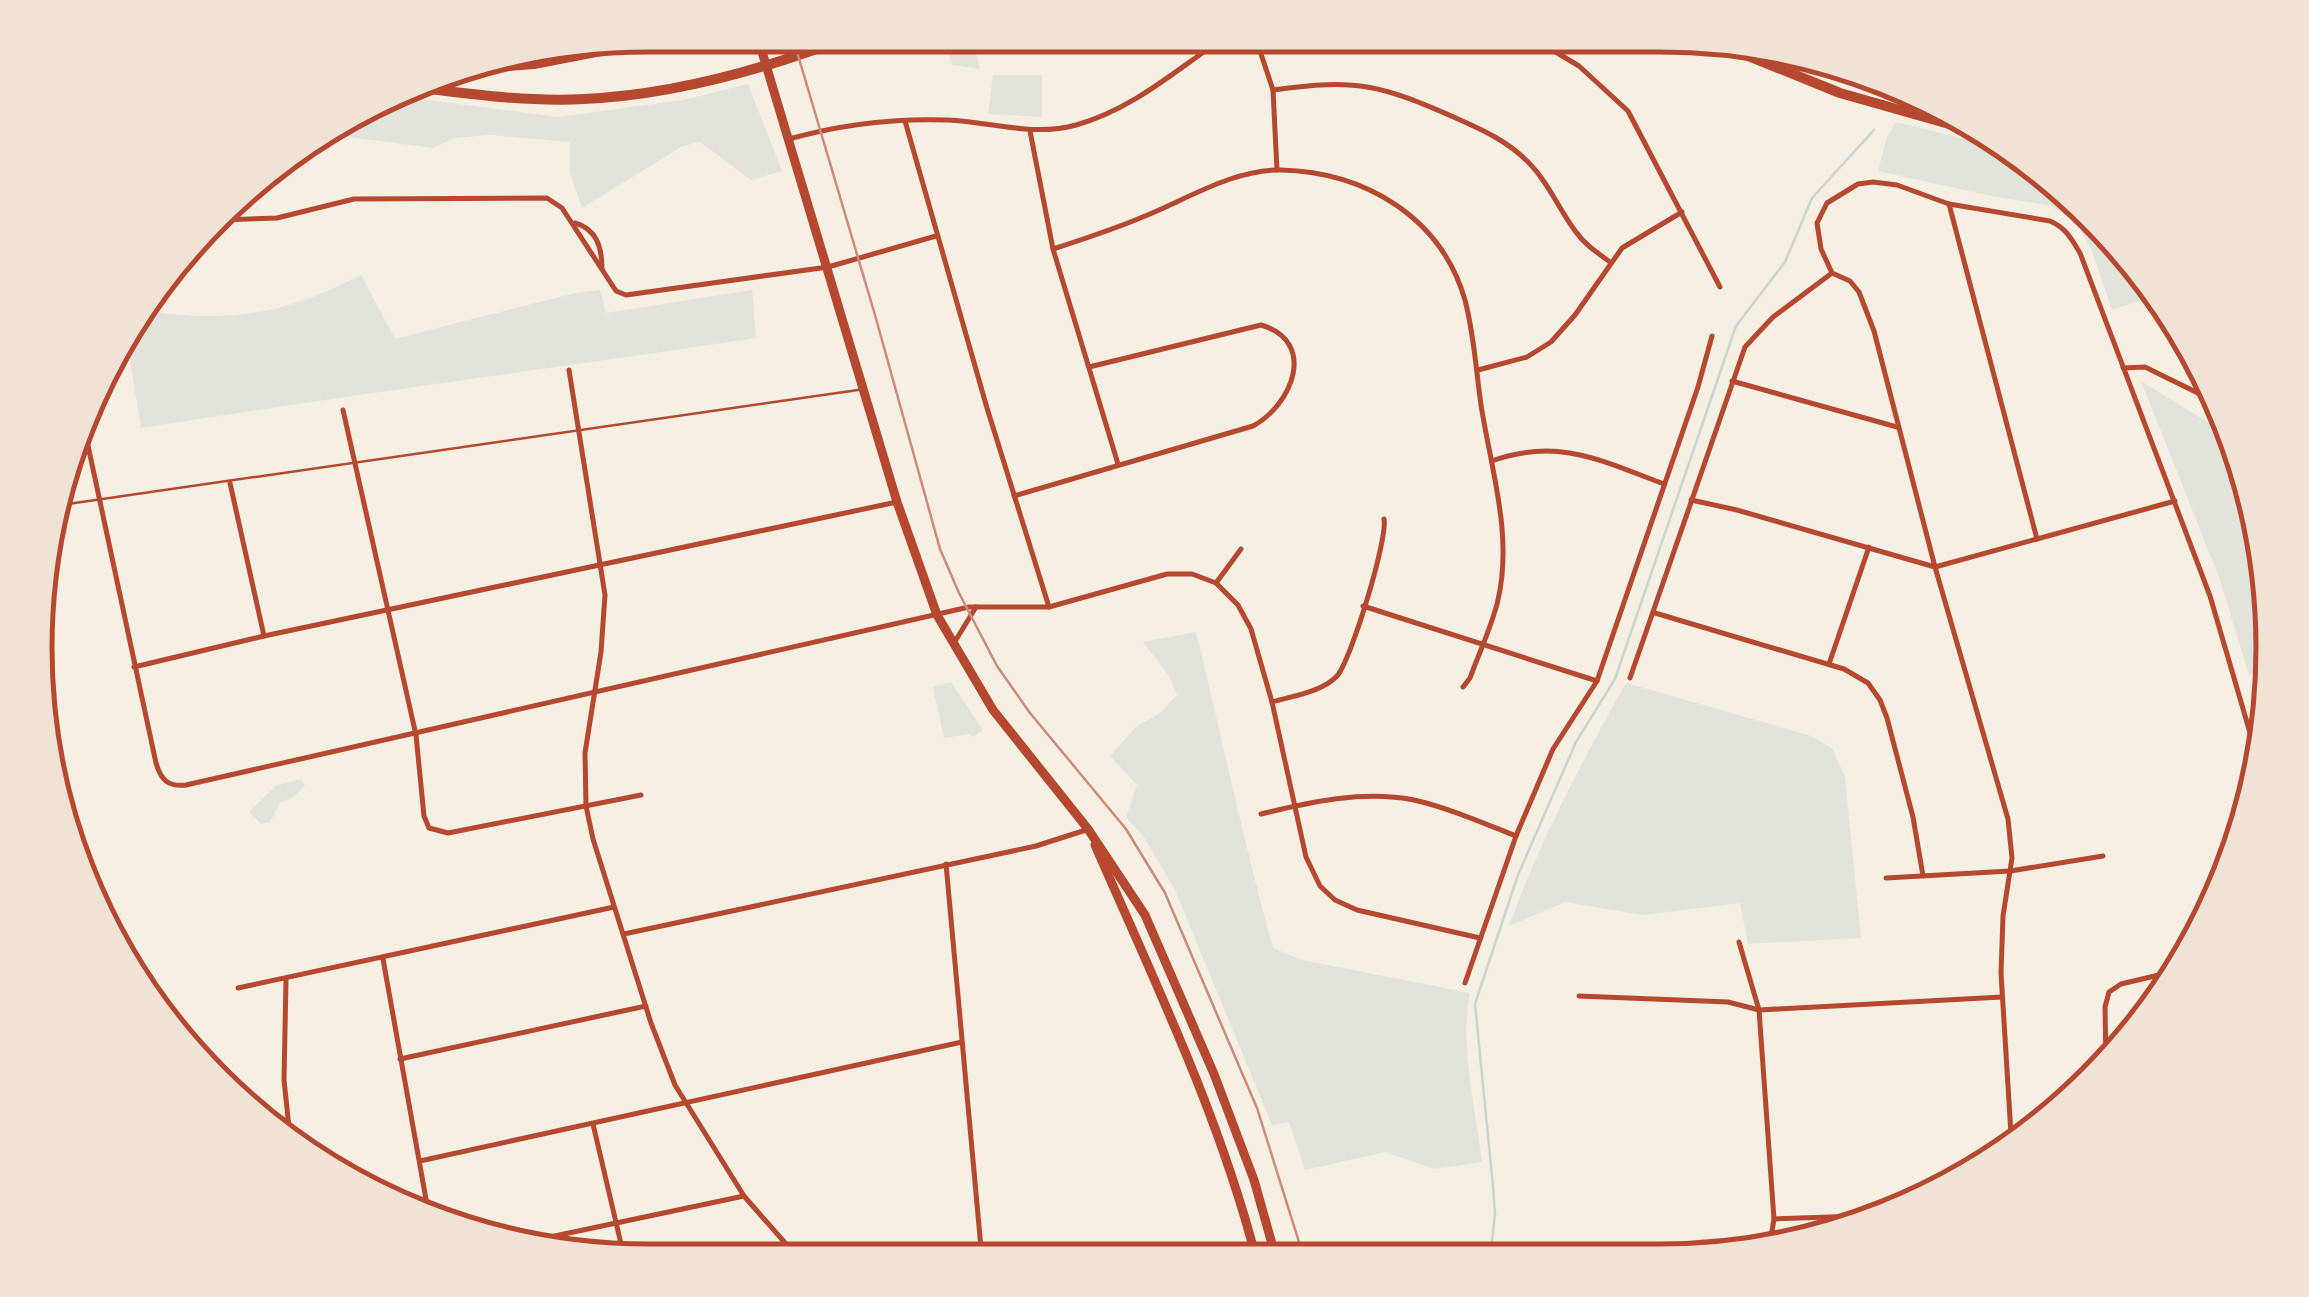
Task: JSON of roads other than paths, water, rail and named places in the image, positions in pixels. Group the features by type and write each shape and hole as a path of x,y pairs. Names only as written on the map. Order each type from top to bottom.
{"highway":[{"path":"441,90 508,98 584,100 657,92 802,52"},
{"path":"1763,62 1840,93 1936,120"}],"main road":[{"path":"761,52 897,502 937,615 1004,724 1088,828 1145,915 1189,1014 1254,1180 1272,1244"},
{"path":"1088,828 1193,1070 1252,1244"}],"street":[{"path":"789,139 857,123 967,122 1030,132 1073,126 1130,104 1204,52"},
{"path":"1260,52 1273,90 1278,170"},
{"path":"1556,52 1580,66 1628,112 1720,287"},
{"path":"1273,90 1325,83 1380,87 1484,130 1529,162 1581,238 1610,262"},
{"path":"905,121 936,236 1050,607"},
{"path":"1030,132 1052,249 1118,464"},
{"path":"1052,249 1255,172 1278,170 1317,175 1376,191 1431,234 1449,260 1461,289 1502,525 1498,600 1463,688"},
{"path":"2011,1130 2002,997 2002,929 2012,842 2008,819 1867,312 1850,280 1832,273 1817,233 1820,212 1832,199 1850,186 1873,182 1912,189 1948,204 2063,227 2080,253 2210,596 2250,733"},
{"path":"235,219 277,218 356,198 553,200 616,291 626,296 828,268 936,236"},
{"path":"1948,204 2037,540"},
{"path":"1478,370 1527,356 1550,342 1575,315 1610,262 1636,238 1682,212"},
{"path":"572,223 586,226 596,237 602,270"},
{"path":"1630,678 1745,347 1758,329 1832,273"},
{"path":"1014,496 1241,432 1274,412 1293,380 1294,358 1283,336 1267,326 1231,330 1089,368"},
{"path":"1465,984 1516,836 1553,750 1597,680 1698,388 1712,336"},
{"path":"2124,368 2145,367 2199,394"},
{"path":"569,370 602,566 605,616 585,754 586,806 614,908 669,1072 744,1196 786,1244"},
{"path":"1732,381 1897,427"},
{"path":"343,410 416,736 426,822 436,832 462,831 641,795"},
{"path":"88,446 156,763 166,782 186,785 416,736 976,607 1050,607 1167,574 1192,574 1216,583 1238,605 1252,629 1314,876 1335,900 1357,910 1480,938"},
{"path":"1492,461 1532,450 1572,451 1664,484"},
{"path":"230,482 264,636"},
{"path":"1691,500 1935,567 2175,502"},
{"path":"134,667 897,502"},
{"path":"1272,702 1334,679 1353,645 1383,546 1384,519"},
{"path":"1829,664 1869,547"},
{"path":"1216,583 1241,549"},
{"path":"1363,606 1597,680"},
{"path":"953,645 976,607"},
{"path":"1654,614 1829,664 1868,683 1880,700 1914,817 1923,876"},
{"path":"1262,814 1347,798 1410,799 1516,836"},
{"path":"624,934 1036,846 1088,828"},
{"path":"1886,878 2010,871 2102,856"},
{"path":"946,864 981,1244"},
{"path":"238,988 614,908"},
{"path":"1739,942 1759,1010 1772,1234"},
{"path":"383,959 427,1202"},
{"path":"2106,1044 2106,998 2113,988 2159,975"},
{"path":"286,979 284,1080 289,1123"},
{"path":"1580,996 1728,1002 1759,1010 2002,997"},
{"path":"400,1059 646,1006"},
{"path":"420,1161 962,1042"},
{"path":"593,1124 621,1243"},
{"path":"552,1236 744,1196"},
{"path":"1774,1219 1842,1216"}],"lane":[{"path":"71,503 865,389"}],"waterway":[{"path":"1492,1244 1495,1214 1475,1004 1518,875 1576,742 1615,679 1736,326 1785,262 1812,198 1874,130"}],"tram line":[{"path":"797,52 940,549 997,666 1030,713 1126,829 1165,893 1257,1108 1300,1244"}]}
